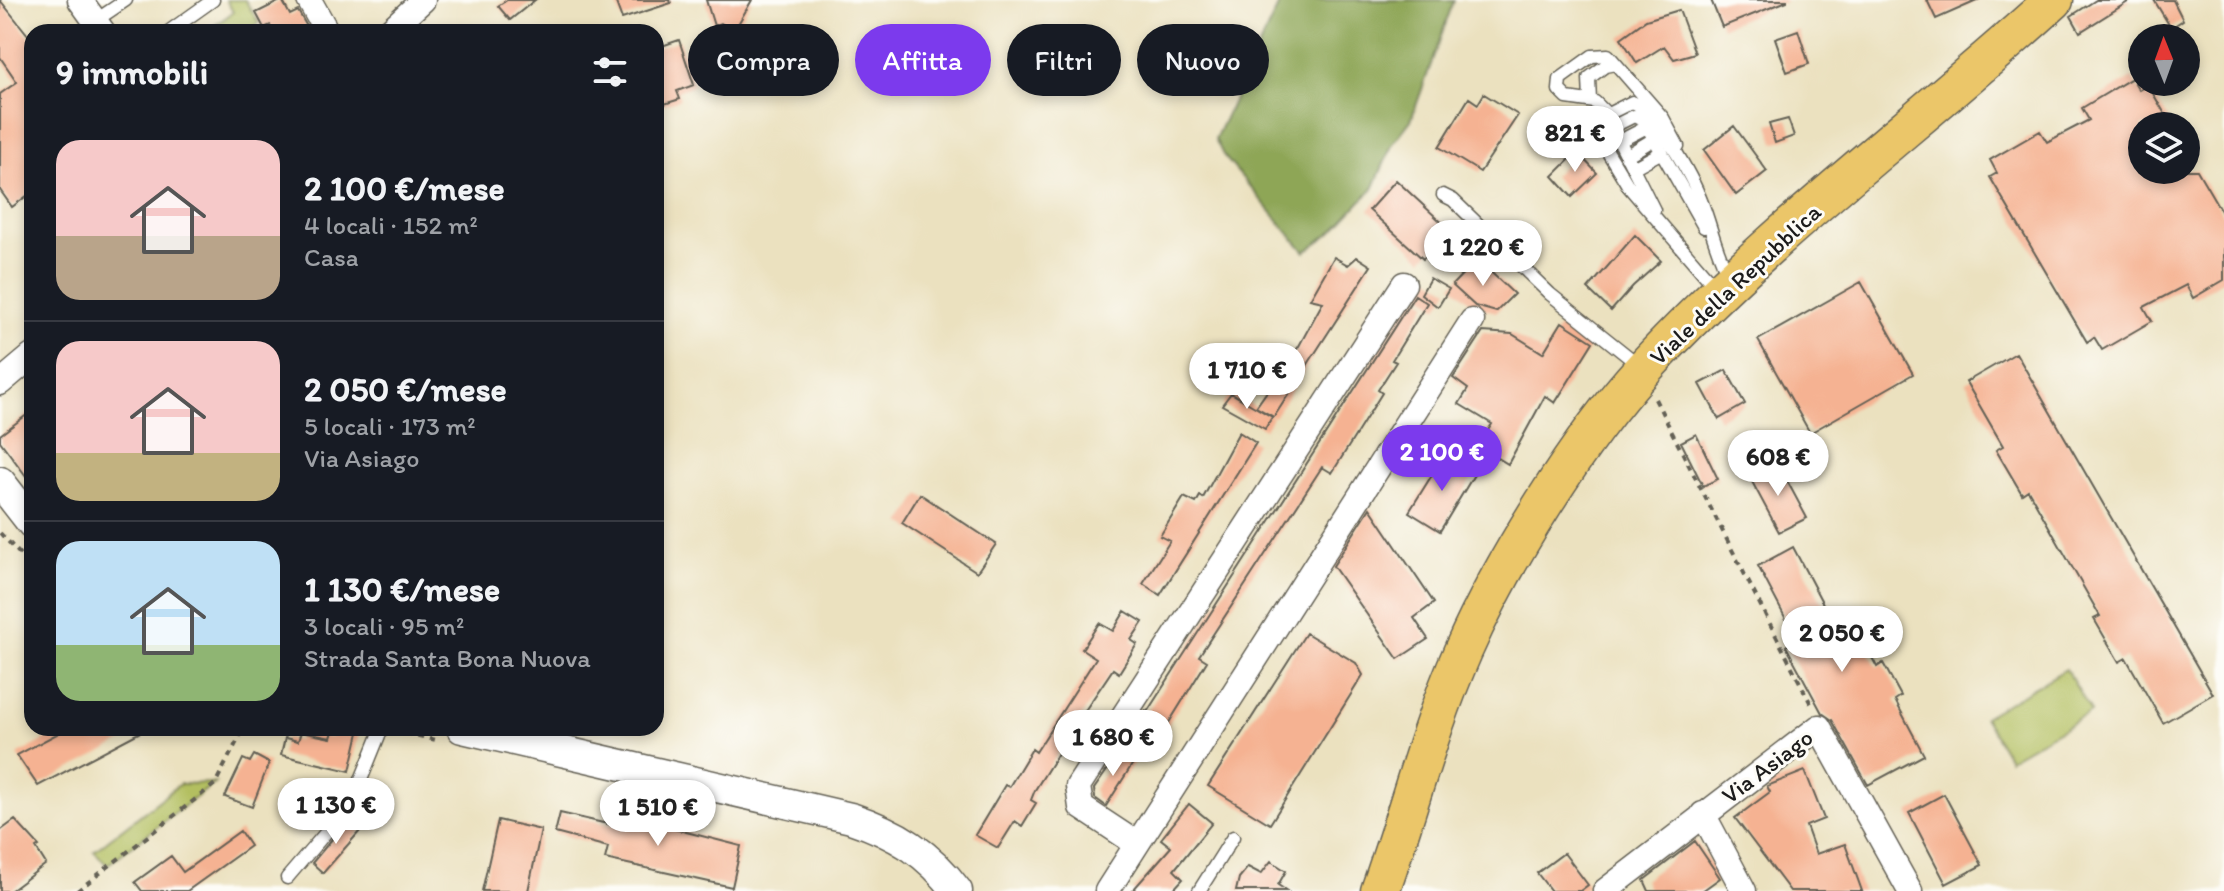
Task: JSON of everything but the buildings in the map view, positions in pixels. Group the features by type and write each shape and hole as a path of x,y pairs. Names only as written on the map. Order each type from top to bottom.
{"main road":[{"name":"Viale della Repubblica","path":"1380,891 1463,651 1525,535 1579,452 1646,380 1726,286 2054,0"}],"street":[{"path":"80,0 98,24"},
{"path":"309,0 322,24"},
{"path":"397,24 423,0"},
{"path":"1137,844 1081,807 1078,786 1404,284"},
{"path":"1107,891 1472,321"},
{"path":"0,383 24,363"},
{"path":"0,482 24,513"},
{"name":"Via Asiago","path":"1605,891 1819,727 1910,891"},
{"path":"497,736 851,818 910,844 936,864 957,891"},
{"path":"1703,814 1744,891"}],"lane":[{"path":"101,24 126,0"},
{"path":"179,24 213,0"},
{"path":"1607,114 1590,101 1567,98 1559,90 1560,79 1596,55 1608,55 1663,118 1703,206 1726,286"},
{"path":"1590,101 1589,78 1605,66 1615,64"},
{"path":"1690,179 1653,118 1641,106 1632,102 1624,104 1597,123 1597,134 1629,187 1661,224 1726,286"},
{"path":"1661,224 1614,130 1616,125 1634,116 1647,127 1712,241"},
{"path":"1626,156 1654,139"},
{"path":"1633,168 1662,152"},
{"path":"1443,195 1453,200 1550,294 1646,380"},
{"path":"287,878 352,802 379,736"},
{"path":"1199,891 1233,837"}],"path":[{"path":"1646,380 1818,717 1819,727"},
{"path":"0,533 24,558"},
{"path":"77,891 215,784 240,736"}],"green space":[{"path":"226,0 245,0 259,23 217,24 233,12"},
{"path":"1281,0 1454,0 1411,120 1392,145 1374,187 1333,231 1305,252 1223,155 1215,139 1235,96 1269,96 1269,25"},
{"path":"2066,669 2091,712 2009,759 1984,717"},
{"path":"215,783 107,865 94,851 180,784"}]}
